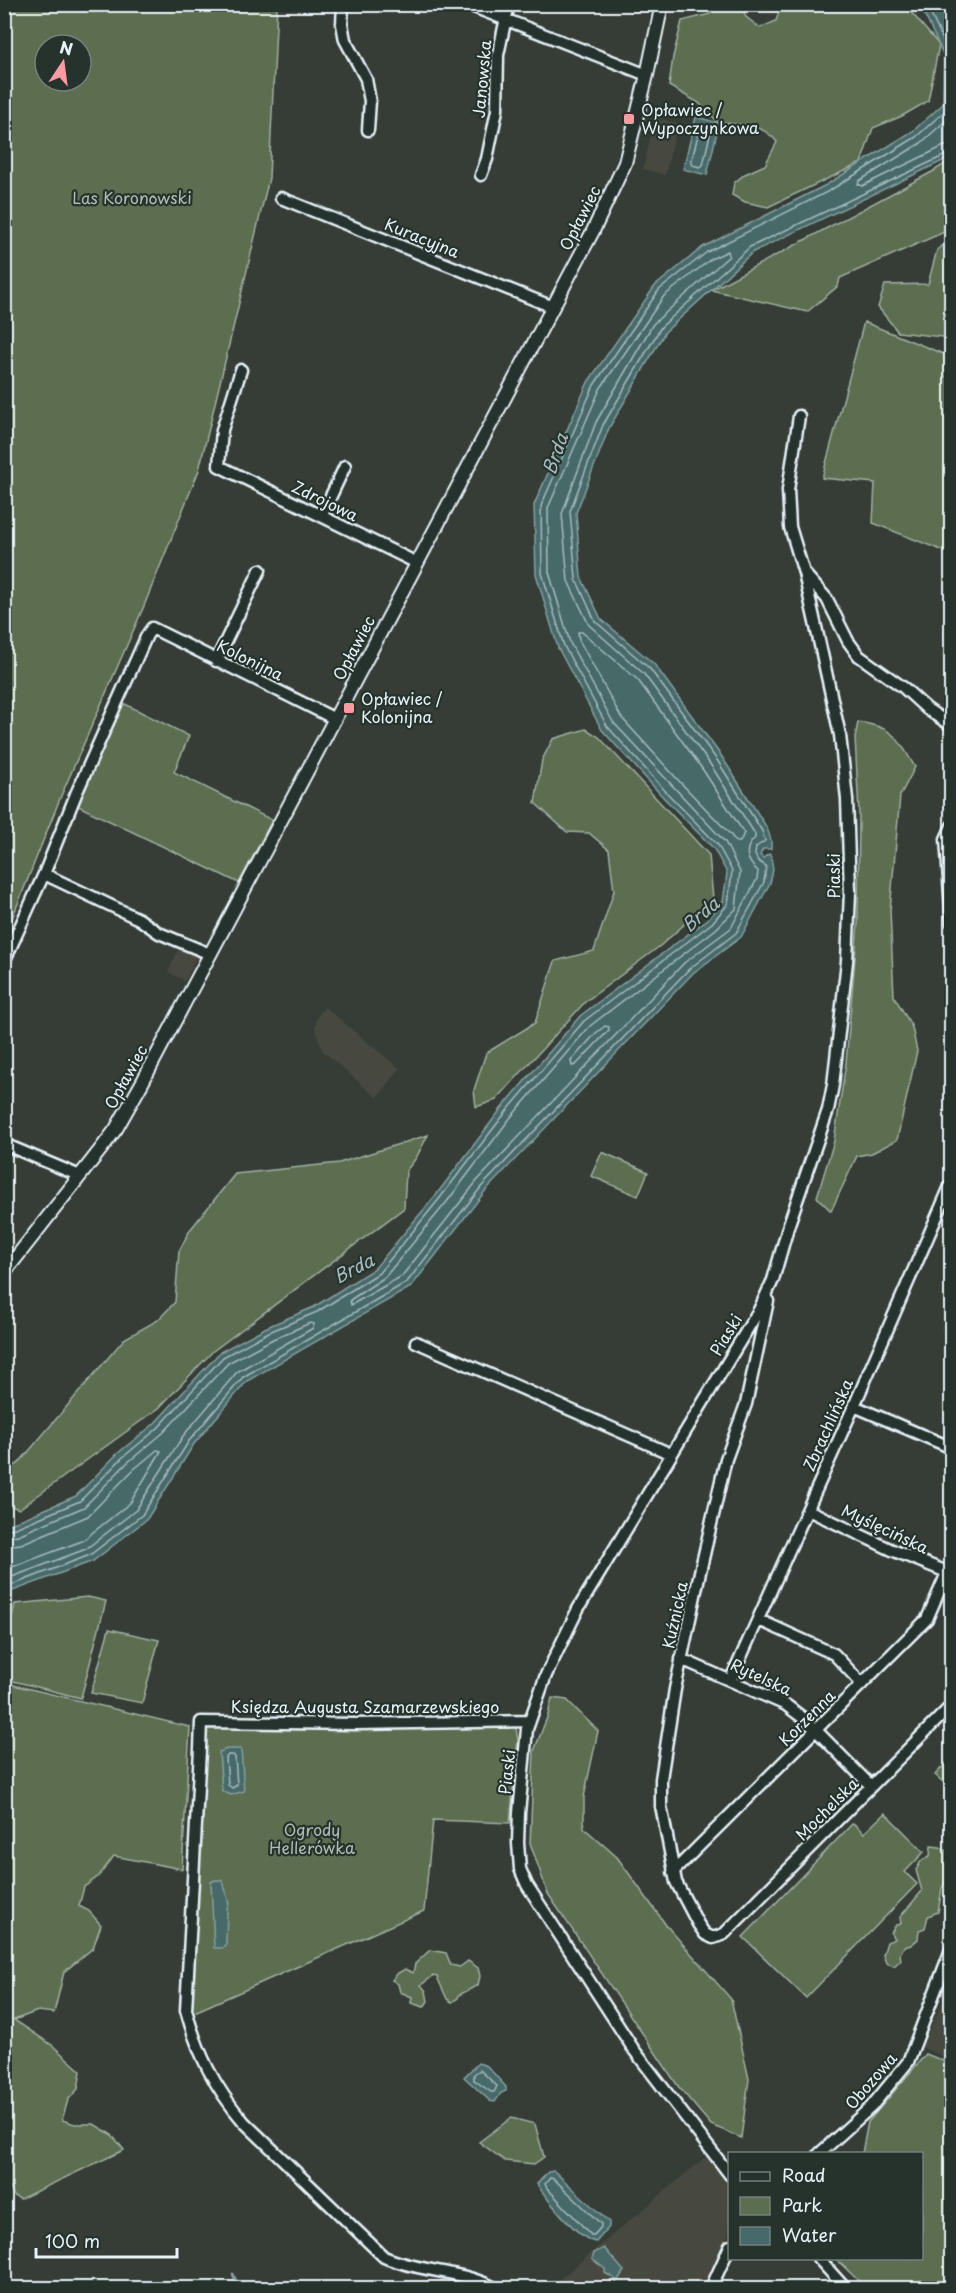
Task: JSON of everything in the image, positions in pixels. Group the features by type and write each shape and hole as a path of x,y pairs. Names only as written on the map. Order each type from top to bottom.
{"street":[{"path":"342,4 345,40 366,79 370,101 368,130"},
{"path":"466,4 647,75"},
{"name":"Janowska","path":"481,175 487,159 497,110 498,55 509,4"},
{"name":"Opławiec","path":"4,1273 121,1120 553,306 619,178 631,140 662,4"},
{"name":"Kuracyjna","path":"281,198 553,306"},
{"name":"Zdrojowa","path":"241,370 222,430 219,466 417,563"},
{"name":"Piaski","path":"728,2174 634,2050 520,1871 519,1813 529,1721 546,1676 578,1609 751,1326 773,1280 789,1224 828,1110 847,961 850,892 847,799 840,735 804,573 790,527 788,490 799,416"},
{"path":"322,515 345,466"},
{"path":"216,661 260,570"},
{"path":"804,573 827,599 848,641 859,656 951,726"},
{"name":"Kolonijna","path":"44,874 118,697 152,628 335,719"},
{"path":"951,826 946,839 951,923"},
{"path":"4,962 44,874 139,918 159,933 210,954"},
{"path":"4,1144 80,1176"},
{"name":"Zbrachlińska","path":"731,1679 808,1510 826,1464 946,1208 951,1182"},
{"name":"Kuźnicka","path":"724,1934 713,1938 705,1934 688,1908 673,1872 660,1788 681,1659 726,1460 746,1404 773,1280"},
{"path":"416,1341 672,1454"},
{"path":"854,1406 951,1448"},
{"name":"Myślęcińska","path":"808,1510 949,1574"},
{"name":"Korzenna","path":"673,1872 927,1618 949,1574"},
{"path":"759,1620 834,1654 862,1684"},
{"name":"Rytelska","path":"681,1659 786,1705 816,1730 871,1786"},
{"name":"Mochelska","path":"724,1934 951,1705"},
{"name":"Księdza Augusta Szamarzewskiego","path":"495,2289 466,2276 408,2266 384,2257 244,2122 223,2098 201,2056 186,2010 201,1722 356,1724 529,1721"},
{"name":"Obozowa","path":"821,2152 871,2107 908,2062 951,1947"},
{"path":"711,2289 728,2248"},
{"path":"819,2260 845,2289"}],"shaded area":[{"path":"655,118 678,123 665,175 643,169"},
{"path":"179,948 197,956 185,981 168,972"},
{"path":"325,1007 400,1069 377,1098 322,1050 315,1028 317,1017"},
{"path":"951,1983 952,2059 951,2060 922,2047"},
{"path":"708,2155 728,2180 728,2236 703,2288 549,2288"}],"green space":[{"name":"Las Koronowski","path":"5,4 277,5 269,178 199,470 144,606 61,796 5,936"},
{"path":"708,5 741,5 746,17 760,28 776,21 781,5 905,5 939,45 928,101 902,116 873,128 861,163 768,207 745,202 732,195 734,183 745,174 765,165 777,142 772,136 758,128 719,123 699,103 669,86 682,21 710,14"},
{"path":"951,160 951,229 840,278 838,286 807,312 711,290 932,172"},
{"path":"951,237 951,338 898,332 878,307 885,285 928,284 937,250"},
{"path":"864,322 951,357 951,554 873,523 875,483 822,478"},
{"path":"123,703 189,736 174,772 272,820 239,883 76,805"},
{"path":"858,722 880,727 893,735 915,767 900,796 890,911 894,996 912,1027 917,1051 897,1140 872,1153 857,1156 831,1211 817,1197 834,1141 846,1063 858,923 859,813 855,738"},
{"path":"586,729 599,737 709,855 713,899 660,946 585,1002 496,1100 476,1107 474,1090 486,1053 535,1023 555,961 594,951 614,891 609,850 589,833 567,832 535,803 542,760 553,739"},
{"path":"428,1135 406,1171 404,1208 213,1351 159,1408 19,1509 5,1504 5,1470 18,1464 124,1339 158,1320 175,1302 179,1251 190,1230 235,1174 339,1163"},
{"path":"602,1152 648,1172 638,1196 591,1176"},
{"path":"88,1597 106,1601 81,1698 5,1679 5,1644 15,1604"},
{"path":"109,1629 159,1640 142,1703 91,1693"},
{"path":"5,1683 190,1727 182,1869 114,1856 99,1876 84,1887 79,1906 89,1911 101,1925 93,1948 64,1972 54,2013 38,2011 14,2020 52,2045 81,2071 78,2089 68,2100 62,2120 75,2124 94,2124 112,2135 124,2150 20,2199 14,2196 4,2176"},
{"path":"552,1698 567,1700 598,1731 584,1797 584,1828 617,1857 666,1925 731,1999 749,2079 741,2138 711,2125 678,2086 548,1894 530,1843 534,1751"},
{"name":"Ogrody Hellerówka","path":"516,1727 518,1741 510,1823 433,1820 424,1911 190,2014 207,1728"},
{"path":"951,1758 951,1789 935,1775"},
{"path":"885,1813 924,1852 905,1872 917,1884 806,1998 743,1937 853,1823 864,1833"},
{"path":"931,1846 940,1847 950,1853 951,1870 942,1888 938,1912 928,1916 925,1928 919,1930 918,1939 904,1947 900,1954 901,1960 894,1966 886,1963 883,1955 887,1942 895,1939 891,1933 896,1925 901,1924 900,1917 922,1891 916,1870 921,1861 930,1856"},
{"path":"430,1950 446,1953 451,1965 460,1967 468,1961 478,1968 480,1976 478,1985 459,1995 452,2002 447,1999 437,1977 433,1976 421,1985 426,1991 428,2001 424,2007 411,2003 412,1997 400,1992 398,1984 392,1980 405,1969 413,1973 415,1964"},
{"path":"926,2054 951,2064 951,2288 866,2288 837,2260 923,2260 923,2152 862,2152 868,2122"},
{"path":"511,2118 535,2124 544,2157 534,2164 505,2161 479,2142"}],"water":[{"path":"920,5 951,5 951,157 753,252 665,332 609,428 576,513 581,577 601,619 654,664 722,757 767,828 771,849 763,849 760,855 763,858 769,854 771,856 773,870 770,883 741,937 693,973 486,1190 411,1287 247,1381 194,1444 147,1519 93,1561 5,1594 5,1524 13,1523 76,1496 118,1453 154,1424 220,1352 267,1327 314,1307 375,1268 436,1195 501,1109 580,1016 708,919 723,902 727,873 714,849 602,730 558,648 536,574 534,505 588,382 655,286 703,247 826,185 913,131 943,104 944,56"},
{"path":"696,117 719,123 707,175 683,169"},
{"path":"227,1749 241,1749 244,1791 231,1795 222,1791 219,1752"},
{"path":"223,1881 229,1904 226,1944 222,1948 214,1948 211,1882"},
{"path":"478,2063 487,2066 506,2087 506,2091 501,2093 495,2102 490,2101 464,2077"},
{"path":"554,2171 609,2222 609,2227 596,2242 589,2240 573,2227 537,2184 548,2172"},
{"path":"604,2248 624,2271 616,2283 615,2279 605,2273 605,2269 592,2259 594,2253"}],"waterway":[{"path":"233,2274 239,2288"}],"place":[{"name":"Opławiec / Wypoczynkowa","path":"629,119"},
{"name":"Opławiec / Kolonijna","path":"349,708"}],"water label":[{"name":"Brda","path":"556,454"},
{"name":"Brda","path":"701,915"},
{"name":"Brda","path":"354,1269"}]}
